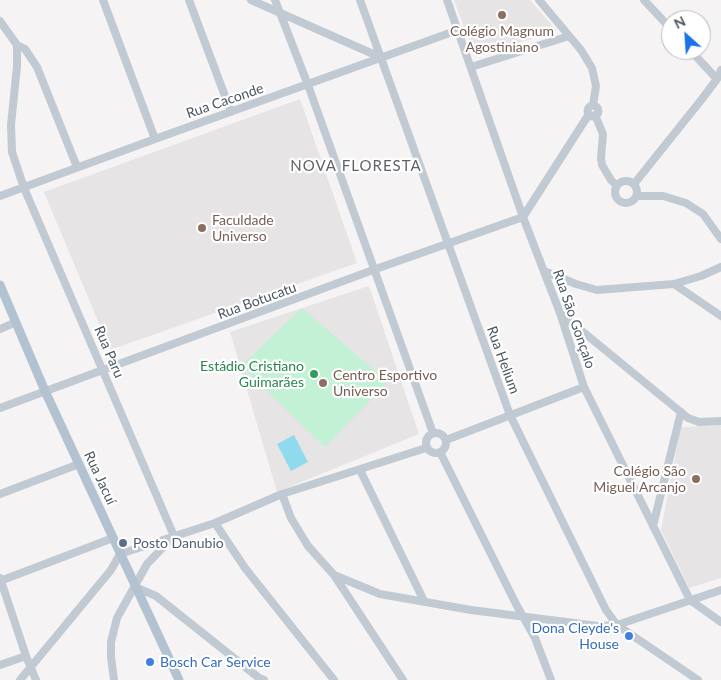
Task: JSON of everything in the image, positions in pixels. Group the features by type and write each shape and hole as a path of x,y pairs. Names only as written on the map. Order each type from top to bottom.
{"main road":[{"name":"Rua Jacuí","path":"0,285 45,391 179,680"}],"street":[{"path":"103,0 155,139"},
{"path":"189,0 231,112"},
{"path":"252,0 380,57"},
{"path":"275,0 308,85 433,433"},
{"name":"Rua Helium","path":"360,0 510,415 606,610 617,625 698,680"},
{"name":"Rua São Gonçalo","path":"447,0 523,217 560,313 584,387 690,600 721,622"},
{"path":"523,217 592,115 598,110 593,105 596,86 592,68 570,36 539,0"},
{"path":"644,0 661,18"},
{"path":"0,21 18,45 26,50 37,66 77,167"},
{"name":"Rua Caconde","path":"0,196 458,30"},
{"path":"471,67 570,36"},
{"name":"Rua Paru","path":"18,45 18,66 10,125 12,152 24,188 174,536"},
{"path":"699,60 717,79"},
{"path":"634,184 697,106 717,79 721,70"},
{"path":"592,115 602,134 602,165 617,186"},
{"path":"637,196 634,184 624,182 617,186 615,192 620,201 630,203 637,196 663,196 686,203 703,214 721,240"},
{"name":"Rua Botucatu","path":"0,408 373,270 523,217"},
{"path":"544,270 576,284 598,290 674,284 701,276 721,267"},
{"path":"674,284 721,316"},
{"path":"560,313 688,418 699,422 721,421"},
{"path":"0,330 16,322"},
{"path":"446,440 584,387"},
{"path":"653,526 681,412"},
{"path":"439,433 446,440 445,448 440,452 431,452 426,448 425,440 430,434 439,433"},
{"path":"20,680 111,570 120,554 215,524 282,494 426,448"},
{"path":"440,452 535,638 551,680"},
{"path":"0,494 79,464"},
{"path":"360,470 424,601"},
{"path":"282,494 291,518 308,546 334,575 403,680"},
{"path":"215,524 245,568 334,680"},
{"path":"114,680 111,657 113,628 123,605 147,564 174,536"},
{"path":"36,680 0,580 113,538"},
{"path":"334,575 380,594 471,610 598,626 617,625 721,590"},
{"path":"135,587 156,596 251,672 264,680"},
{"path":"0,665 26,656"}],"shaded area":[{"name":"Colégio Magnum Agostiniano","path":"454,0 530,0 557,31 475,56"},
{"name":"Faculdade Universo","path":"300,99 357,263 110,350 44,192"},
{"name":"Centro Esportivo Universo","path":"369,286 419,434 277,492 230,332"},
{"name":"Colégio São Miguel Arcanjo","path":"721,425 721,578 689,588 661,530 681,427"}],"green space":[{"name":"Estádio Cristiano Guimarães","path":"302,308 388,382 325,447 241,366"}],"water":[{"path":"294,435 308,462 291,471 277,444"}],"place":[{"name":"Colégio Magnum Agostiniano","path":"502,15"},
{"name":"Faculdade Universo","path":"202,228"},
{"name":"Estádio Cristiano Guimarães","path":"314,374"},
{"name":"Centro Esportivo Universo","path":"323,383"},
{"name":"Colégio São Miguel Arcanjo","path":"696,479"},
{"name":"Posto Danubio","path":"123,543"},
{"name":"Dona Cleyde's House","path":"629,636"},
{"name":"Bosch Car Service","path":"150,662"}],"district":[{"name":"NOVA FLORESTA","path":"356,166"}]}
